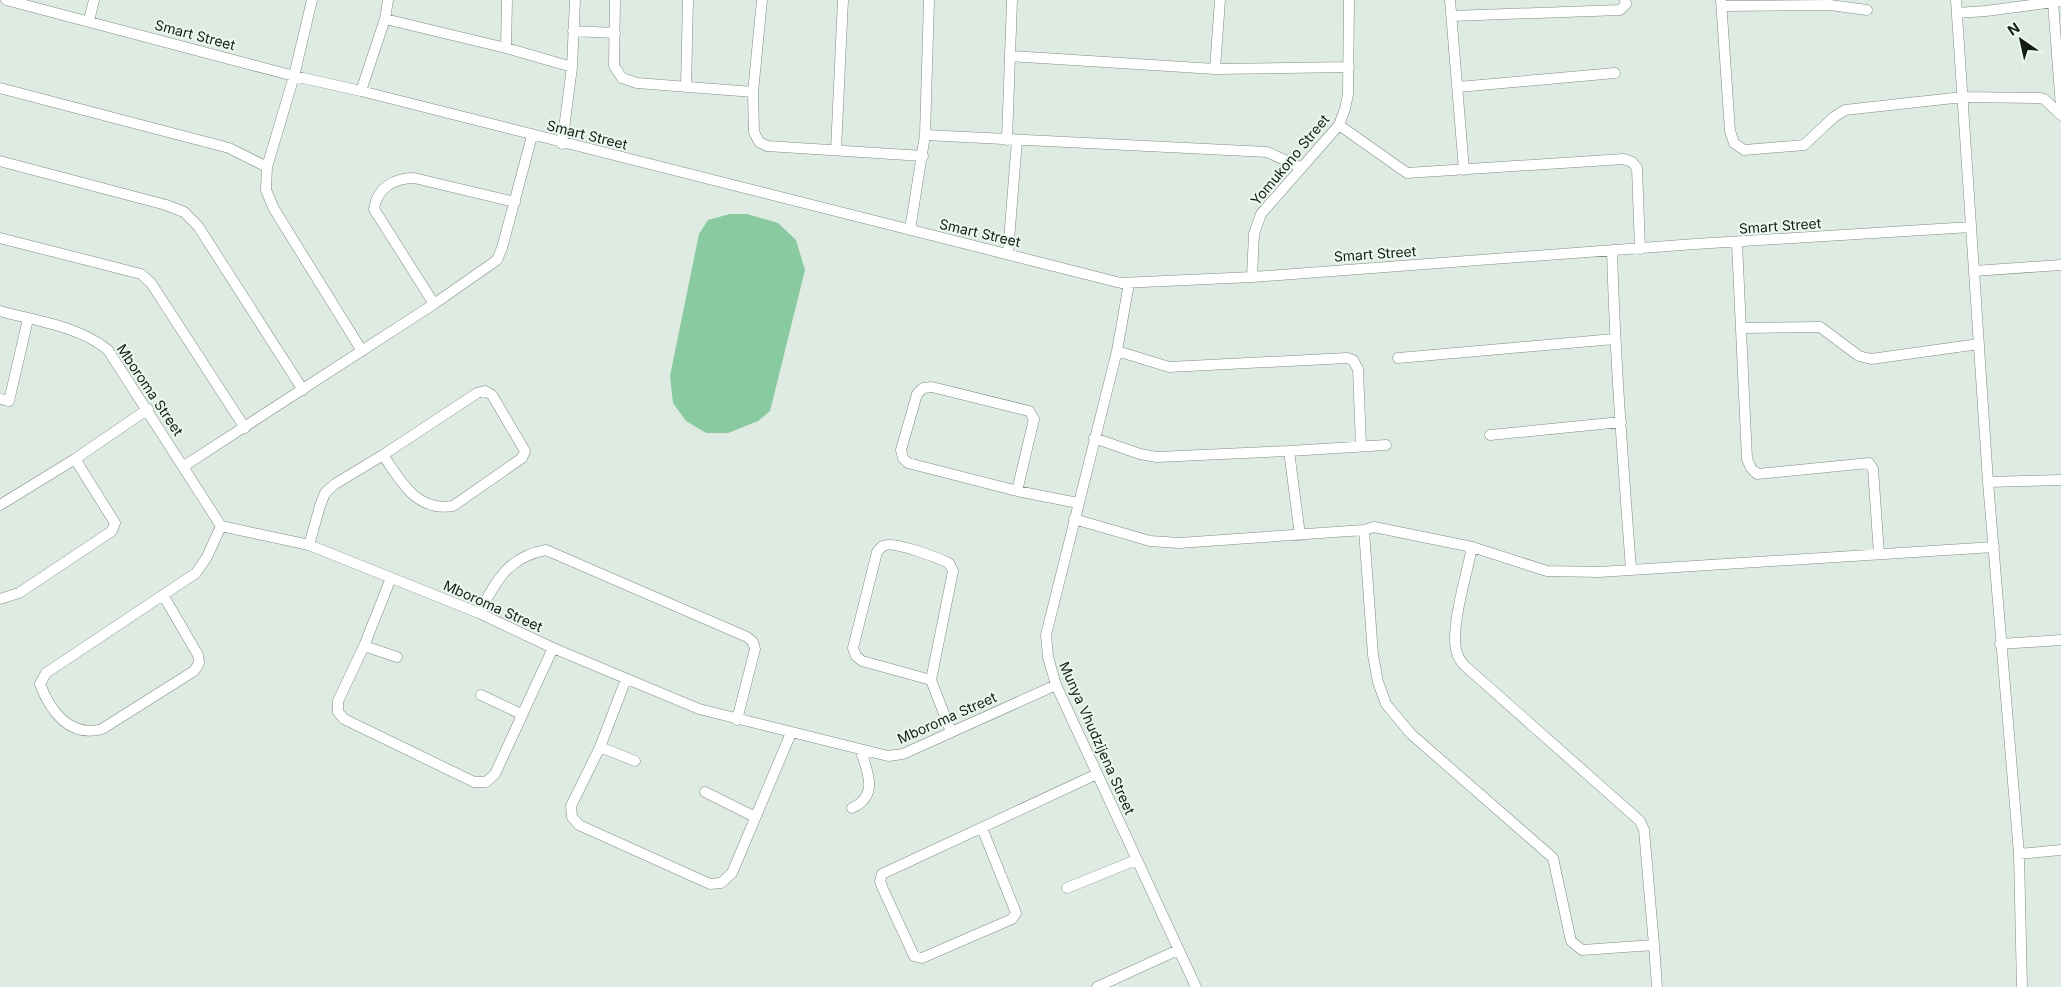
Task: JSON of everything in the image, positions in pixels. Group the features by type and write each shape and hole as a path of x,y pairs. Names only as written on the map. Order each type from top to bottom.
{"street":[{"name":"Smart Street","path":"6,0 562,144 1129,283 1252,277 1612,250 1971,227"},
{"path":"89,21 94,0"},
{"path":"312,0 294,76 267,167 266,190 274,208 362,351"},
{"path":"361,91 385,19 388,0"},
{"path":"506,48 507,0"},
{"path":"562,144 572,67 574,0"},
{"path":"615,0 614,66 622,78 629,82 754,92"},
{"path":"686,87 688,0"},
{"path":"762,0 754,92 754,132 760,142 766,146 923,156"},
{"path":"836,150 843,0"},
{"path":"910,230 925,135 929,0"},
{"path":"1008,253 1012,140 1010,56 1012,0"},
{"path":"1215,69 1220,0"},
{"name":"Yomukono Street","path":"1252,277 1254,234 1261,214 1338,124 1345,109 1348,94 1349,0"},
{"path":"1450,0 1464,170"},
{"path":"1452,16 1620,10 1626,4 1625,0"},
{"path":"1956,0 1988,482 2019,854 2022,987"},
{"path":"1957,12 1986,11 2057,2 2061,107"},
{"path":"1866,10 1830,5 1721,3 1730,131 1734,143 1744,150 1804,145 1834,117 1845,110 1963,97 2039,98 2044,99 2061,115"},
{"path":"385,19 506,48 572,67"},
{"path":"574,31 615,33"},
{"path":"1010,56 1215,69 1348,67"},
{"path":"1458,87 1615,73"},
{"path":"0,88 229,148 267,167"},
{"path":"1338,124 1407,173 1624,159 1632,162 1636,168 1640,249"},
{"path":"925,135 1267,152 1300,168"},
{"path":"184,466 434,304 497,260 515,202 532,136"},
{"path":"0,161 166,205 184,212 198,226 303,390"},
{"path":"434,304 374,209 376,198 386,187 400,178 414,178 515,202"},
{"path":"0,238 141,274 151,283 245,428"},
{"path":"1737,243 1747,459 1751,468 1757,474 1869,463 1872,470 1879,554"},
{"path":"1612,250 1614,339 1619,382 1630,569"},
{"path":"1974,271 2061,265"},
{"name":"Munya Vhudzijena Street","path":"1129,283 1117,351 1046,635 1048,657 1056,685 1196,987"},
{"name":"Mboroma Street","path":"0,311 96,340 108,350 148,409 221,526 309,545 480,613 553,648 699,709 791,734 888,756 903,754 1056,685"},
{"path":"3,402 28,318"},
{"path":"1742,328 1820,327 1859,356 1871,359 1979,344"},
{"path":"1398,358 1614,339"},
{"path":"1117,351 1169,367 1347,358 1353,360 1358,369 1361,446"},
{"path":"1017,491 1034,419 1029,411 932,388 923,388 917,394 901,450 902,458 908,463 1017,491 1078,503"},
{"path":"309,545 325,493 335,484 383,456 477,393 485,391 492,395 525,451 522,458 453,506 441,508 416,498 409,492 383,456"},
{"path":"0,505 75,459 148,409"},
{"path":"1490,435 1620,422"},
{"path":"1094,438 1140,454 1157,457 1386,445"},
{"path":"1290,451 1300,535"},
{"path":"0,599 19,593 112,531 115,523 75,459"},
{"path":"1988,482 2061,480"},
{"path":"1074,519 1160,542 1210,542 1384,527 1472,547 1551,572 1599,572 1994,547"},
{"path":"163,595 198,655 199,663 194,671 102,729 92,731 71,727 61,720 45,696 40,684 46,673 163,595 196,573 202,566 221,526"},
{"path":"1364,530 1373,655 1378,682 1386,704 1411,734 1553,858 1574,945 1582,950 1654,945"},
{"path":"931,680 862,661 856,656 853,648 877,552 883,546 892,544 941,559 949,563 953,572 931,680 951,732"},
{"path":"1472,547 1458,614 1455,647 1458,658 1464,666 1640,821 1644,830 1657,987"},
{"path":"480,613 498,577 505,569 535,552 546,550 753,642 755,649 737,720"},
{"path":"391,578 364,646 338,701 338,712 344,719 474,782 486,782 495,774 553,648"},
{"path":"2000,644 2061,640"},
{"path":"364,646 396,657"},
{"path":"626,679 600,747 571,806 572,817 579,824 710,884 721,883 732,873 791,734"},
{"path":"481,695 521,714"},
{"path":"600,747 635,761"},
{"path":"852,808 862,803 869,791 869,773 860,749"},
{"path":"982,828 1016,912 1012,919 922,958 914,956 883,890 880,881 882,874 1097,774"},
{"path":"705,792 755,817"},
{"path":"2019,854 2061,850"},
{"path":"1067,888 1136,860"},
{"path":"1097,987 1178,950"}],"green space":[{"path":"730,214 747,214 778,223 796,240 805,270 770,411 758,421 728,433 706,433 686,421 673,403 670,376 699,234 708,220"}]}
